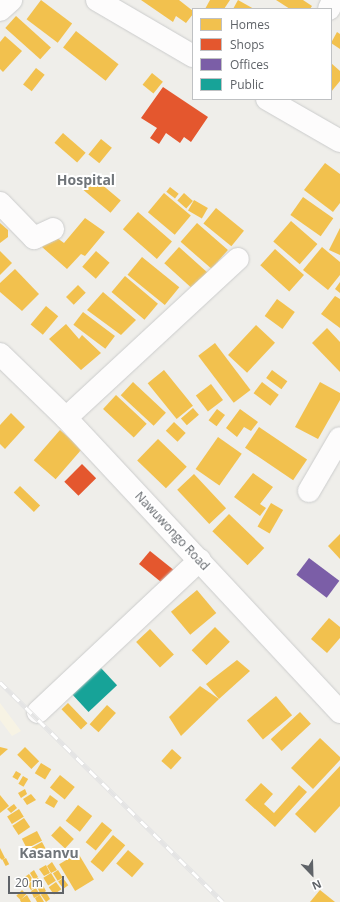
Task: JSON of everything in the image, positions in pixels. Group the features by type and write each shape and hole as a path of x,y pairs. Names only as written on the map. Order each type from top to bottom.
{"street":[{"path":"0,10 11,0"},
{"path":"110,4 192,55"},
{"path":"271,100 340,141"},
{"path":"0,203 34,238 53,229"},
{"path":"66,418 238,259"},
{"name":"Nawuwongo Road","path":"0,354 66,418 338,708"},
{"path":"309,491 340,438"},
{"path":"38,712 200,560"}],"shaded area":[{"path":"0,703 21,731 12,736 0,720"}],"building: Homes":[{"path":"41,0 72,23 58,43 27,19"},
{"path":"141,0 179,0 192,10 192,15 186,23 176,16 173,22"},
{"path":"210,0 230,0 225,8 206,8"},
{"path":"238,0 252,8 234,8"},
{"path":"276,0 303,0 312,6 311,8 288,8"},
{"path":"16,16 51,47 40,59 5,28"},
{"path":"76,31 119,64 106,81 63,48"},
{"path":"337,32 340,34 340,49 332,44"},
{"path":"5,36 22,51 3,72 0,69 0,42"},
{"path":"332,64 340,71 340,81 332,91"},
{"path":"36,68 45,75 32,91 23,85"},
{"path":"152,73 163,82 153,93 143,85"},
{"path":"63,133 86,153 77,162 54,143"},
{"path":"101,139 112,148 99,163 88,155"},
{"path":"325,163 340,174 340,203 333,212 304,190"},
{"path":"94,178 121,200 111,213 84,190"},
{"path":"170,187 179,194 175,199 166,192"},
{"path":"164,193 191,215 175,235 148,212"},
{"path":"184,193 193,201 186,208 177,200"},
{"path":"303,197 333,218 321,236 290,215"},
{"path":"194,200 208,208 202,218 188,210"},
{"path":"216,208 244,231 231,246 203,224"},
{"path":"138,212 172,242 157,259 123,229"},
{"path":"85,218 105,232 85,256 81,254 67,269 42,247 53,235 64,243"},
{"path":"291,221 317,244 300,264 273,241"},
{"path":"0,223 8,230 8,237 0,243"},
{"path":"197,223 228,250 212,269 181,242"},
{"path":"340,228 340,255 329,250"},
{"path":"179,247 208,273 193,289 164,263"},
{"path":"322,247 340,262 340,275 328,290 303,270"},
{"path":"275,249 304,275 289,291 260,265"},
{"path":"0,251 12,263 0,275"},
{"path":"96,251 110,263 96,279 82,267"},
{"path":"142,257 179,287 165,305 128,275"},
{"path":"15,269 39,294 22,311 0,292 0,283"},
{"path":"125,276 158,304 144,320 112,292"},
{"path":"340,282 340,293 335,289"},
{"path":"78,285 86,293 74,305 66,297"},
{"path":"103,292 136,320 121,335 87,310"},
{"path":"335,296 340,299 340,328 321,314"},
{"path":"277,299 295,312 282,329 265,316"},
{"path":"46,306 58,316 43,335 31,324"},
{"path":"83,312 115,336 105,349 73,325"},
{"path":"66,324 79,339 82,335 101,353 81,370 49,339"},
{"path":"256,325 275,343 247,373 228,355"},
{"path":"327,328 340,342 340,372 312,343"},
{"path":"215,343 251,390 234,403 198,356"},
{"path":"164,370 193,406 177,419 148,383"},
{"path":"272,370 287,381 281,389 266,378"},
{"path":"133,382 166,413 154,426 121,395"},
{"path":"262,382 279,395 270,406 254,393"},
{"path":"320,382 340,393 340,400 318,439 295,427"},
{"path":"211,384 223,400 208,411 196,395"},
{"path":"116,395 147,424 134,438 103,409"},
{"path":"193,408 199,415 187,425 181,418"},
{"path":"217,409 225,415 217,426 209,420"},
{"path":"240,409 258,422 251,431 244,427 237,437 226,428"},
{"path":"11,413 25,427 5,449 0,444 0,425"},
{"path":"174,422 186,433 178,442 166,431"},
{"path":"259,427 307,459 293,480 245,448"},
{"path":"60,430 82,449 56,479 34,460"},
{"path":"218,437 242,454 219,486 196,469"},
{"path":"158,439 187,467 166,488 137,461"},
{"path":"253,473 273,487 260,504 266,508 260,516 234,497"},
{"path":"194,474 226,508 209,524 177,490"},
{"path":"20,486 40,505 34,512 14,492"},
{"path":"271,503 283,510 270,533 258,526"},
{"path":"229,514 264,548 248,565 212,531"},
{"path":"340,534 340,559 328,546"},
{"path":"197,590 216,613 190,635 171,612"},
{"path":"329,618 340,627 340,638 327,653 311,639"},
{"path":"215,627 230,642 207,665 192,650"},
{"path":"150,629 174,655 160,668 136,642"},
{"path":"237,660 250,671 219,699 206,684"},
{"path":"200,686 219,699 181,736 169,717"},
{"path":"276,696 292,715 263,740 247,720"},
{"path":"68,703 87,723 81,729 62,709"},
{"path":"107,705 116,713 99,732 90,724"},
{"path":"300,712 311,724 282,751 271,739"},
{"path":"320,738 340,757 340,760 313,789 291,768"},
{"path":"0,747 8,749 0,756"},
{"path":"25,747 39,761 31,769 17,755"},
{"path":"172,749 182,758 171,770 161,761"},
{"path":"41,763 51,769 45,779 35,773"},
{"path":"340,766 340,806 315,833 295,814"},
{"path":"16,771 21,774 18,780 12,777"},
{"path":"60,775 75,787 65,799 50,787"},
{"path":"23,776 28,779 24,787 18,784"},
{"path":"261,783 273,794 264,804 274,813 299,785 307,792 275,827 245,800"},
{"path":"25,789 27,794 21,798 18,793"},
{"path":"31,794 36,800 27,805 23,799"},
{"path":"0,795 9,806 0,813"},
{"path":"50,795 58,801 54,808 45,803"},
{"path":"14,804 17,808 11,813 7,809"},
{"path":"78,805 92,816 80,832 66,821"},
{"path":"19,809 24,817 12,824 7,816"},
{"path":"24,818 30,827 19,835 12,826"},
{"path":"102,822 112,830 96,850 86,842"},
{"path":"60,826 74,839 65,848 51,836"},
{"path":"37,831 42,841 27,849 22,839"},
{"path":"113,835 125,845 103,872 91,862"},
{"path":"42,842 47,851 33,859 28,850"},
{"path":"0,848 5,858 2,860 0,858"},
{"path":"128,850 144,864 132,877 116,864"},
{"path":"78,853 94,880 75,891 59,864"},
{"path":"6,858 9,864 6,866 2,860"},
{"path":"52,862 57,870 51,873 47,866"},
{"path":"46,865 50,873 44,876 39,869"},
{"path":"34,870 38,877 34,880 30,873"},
{"path":"58,870 63,878 58,881 53,873"},
{"path":"51,873 56,881 48,885 43,878"},
{"path":"29,874 33,880 27,884 23,878"},
{"path":"38,878 42,883 37,886 34,880"},
{"path":"63,878 68,885 63,889 58,882"},
{"path":"33,881 36,887 31,890 27,884"},
{"path":"56,882 61,889 54,895 49,887"},
{"path":"42,884 46,891 41,895 37,887"},
{"path":"36,888 40,895 34,898 31,891"},
{"path":"22,890 26,894 21,900 16,896"},
{"path":"320,890 335,902 310,902"},
{"path":"46,892 50,899 46,902 41,895"},
{"path":"27,895 31,902 21,902 20,900"},
{"path":"40,895 44,902 37,902 35,898"}],"building: Shops":[{"path":"163,87 208,117 191,142 184,137 180,143 166,133 159,144 150,138 157,128 141,118"},
{"path":"82,464 96,478 78,496 64,482"},
{"path":"150,551 175,571 161,582 139,564"}],"building: Offices":[{"path":"309,558 339,581 327,598 296,575"}],"building: Public":[{"path":"100,667 117,685 89,712 71,694"}],"railway":[{"path":"0,682 223,902"}],"district":[{"name":"Hospital","path":"86,180"},
{"name":"Kasanvu","path":"49,853"}]}
